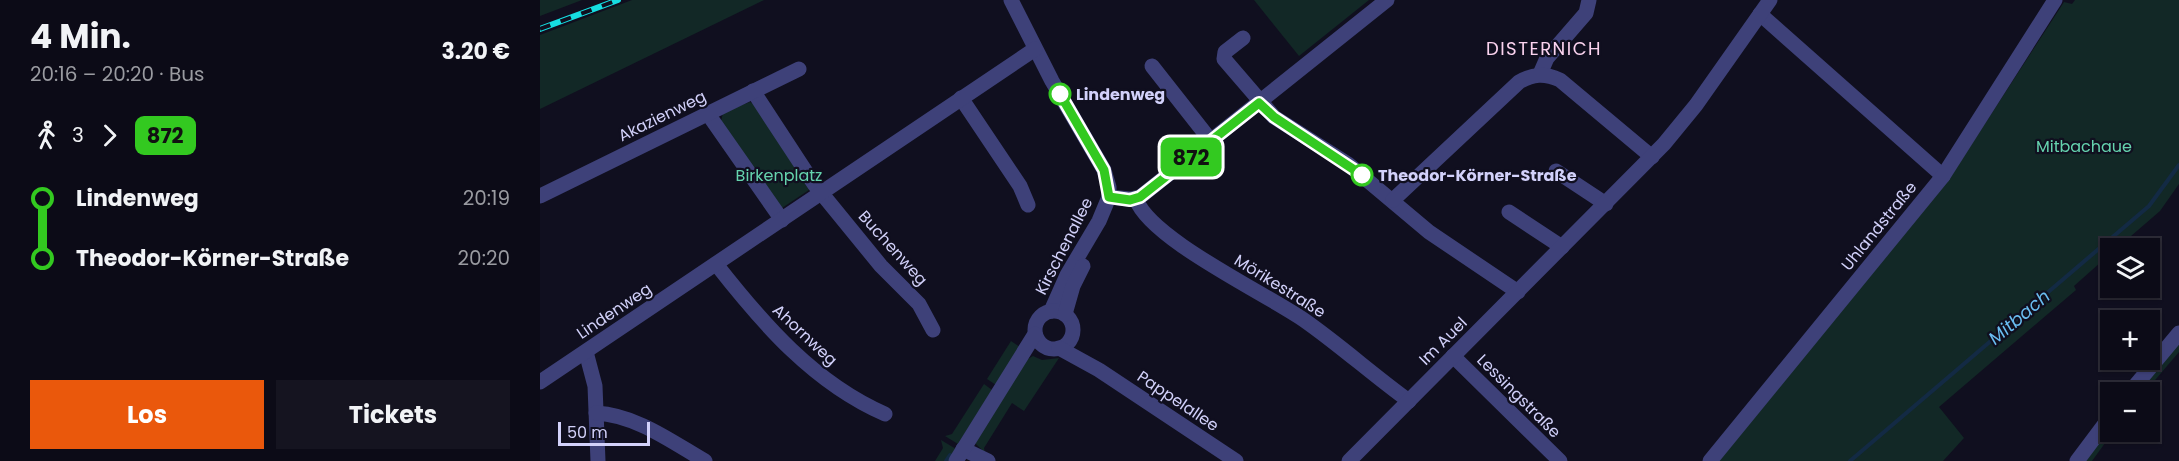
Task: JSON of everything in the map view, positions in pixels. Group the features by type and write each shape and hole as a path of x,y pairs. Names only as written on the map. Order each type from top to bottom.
{"street":[{"name":"Kirschenallee","path":"1011,0 1035,49 1104,170 1109,197 1100,221 1060,286 1058,313"},
{"path":"1109,197 1136,199 1387,0"},
{"path":"1540,74 1547,58 1586,14 1589,0"},
{"name":"Im Auel","path":"1349,461 1652,157 1696,105 1770,0"},
{"name":"Uhlandstraße","path":"1710,461 1943,176 2055,0"},
{"path":"1760,14 1943,176"},
{"path":"1243,38 1225,52 1224,59 1259,103 1274,117 1348,164 1453,250 1518,292"},
{"name":"Lindenweg","path":"540,382 1035,49"},
{"path":"1152,66 1211,141"},
{"name":"Akazienweg","path":"540,196 799,69"},
{"path":"1393,200 1519,82 1540,74 1553,77 1566,84 1652,157"},
{"path":"753,91 821,193"},
{"path":"961,98 1020,186 1028,205"},
{"path":"708,114 782,220"},
{"path":"1556,171 1606,204"},
{"name":"Buchenweg","path":"821,193 881,266 919,304 933,330"},
{"name":"Mörikestraße","path":"1136,199 1144,216 1155,225 1211,264 1313,326 1409,401"},
{"path":"1509,212 1562,247"},
{"name":"Ahornweg","path":"716,264 763,322 812,369 861,404 885,414"},
{"path":"988,461 959,455 1035,334 1039,318 1058,313 1072,324 1072,336 1053,348 1028,356 1014,368"},
{"path":"2138,382 2179,333"},
{"path":"1035,334 1039,342 1053,348"},
{"name":"Pappelallee","path":"1072,336 1099,370"},
{"name":"Pappelallee","path":"1053,348 1099,370 1236,461"},
{"path":"586,352 594,376 598,461"},
{"name":"Lessingstraße","path":"1453,357 1560,461"},
{"path":"596,413 617,415 630,420 705,461"},
{"path":"2077,461 2100,430"}],"green space":[{"path":"540,0 582,0 540,16"},
{"path":"632,0 764,0 540,109 540,35"},
{"path":"1254,0 1369,0 1299,56"},
{"name":"Mitbachaue","path":"2075,0 2179,0 2179,184 2160,211 2129,238 2100,238 2100,263 2074,286 2076,290 1939,407 1964,438 1943,461 1717,461 1949,179 2064,2 2072,4"},
{"name":"Birkenplatz","path":"750,102 755,105 809,190 782,208 721,122 723,112"},
{"path":"1011,341 1020,347 996,385 987,379"},
{"path":"2179,343 2179,352 2153,382 2146,382 2156,370 2160,370 2160,366"},
{"path":"1033,356 1042,360 1059,358 1024,411 1012,403 984,448 985,453 976,444 975,439 1026,360"},
{"path":"984,384 992,390 958,444 945,436 952,434"},
{"path":"941,440 956,449 952,461 935,461 943,448"},
{"path":"2100,440 2100,442 2106,442 2092,461 2084,461"}],"waterway":[{"name":"Mitbach","path":"1850,461 2149,206 2179,165"},
{"path":"946,461 950,455"}],"railway":[{"path":"540,29 618,0"}],"bus line":[{"name":"872","path":"1060,94 1104,170 1108,181 1109,197 1123,200 1140,197 1259,103 1274,117 1362,175"}],"place":[{"name":"Lindenweg","path":"1060,94"},
{"name":"Theodor-Körner-Straße","path":"1362,175"}],"district":[{"name":"DISTERNICH","path":"1544,48"}]}
